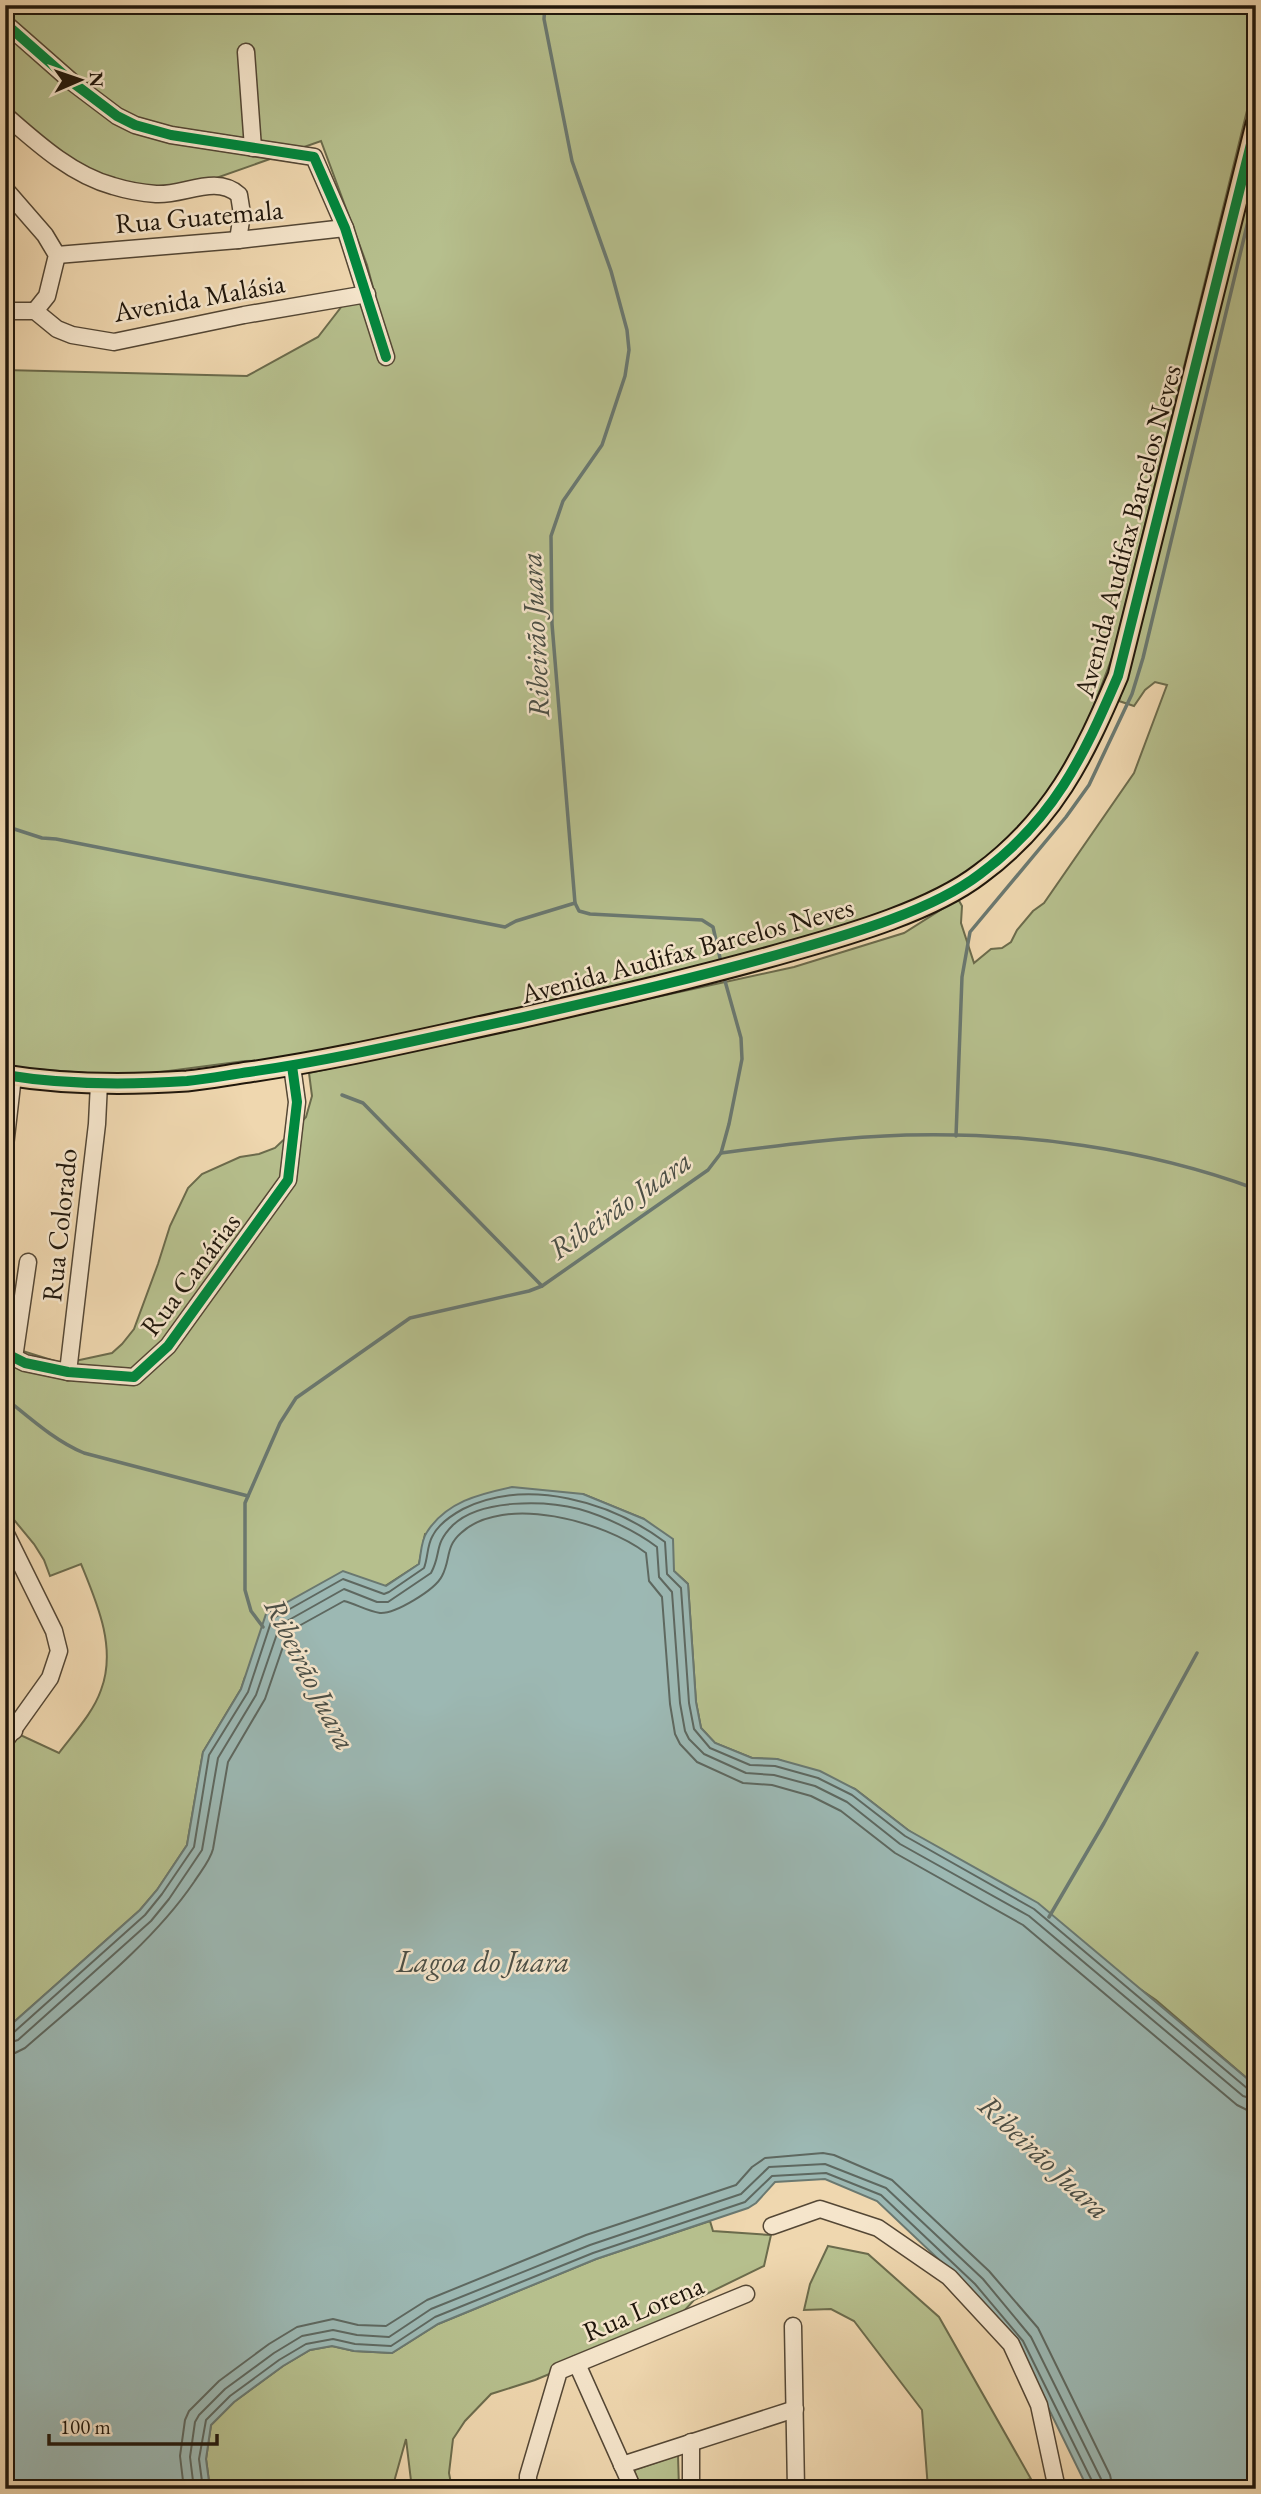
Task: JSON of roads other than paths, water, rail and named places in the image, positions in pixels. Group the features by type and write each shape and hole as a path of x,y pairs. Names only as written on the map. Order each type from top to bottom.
{"main road":[{"name":"Avenida Audifax Barcelos Neves","path":"9,1076 40,1081 99,1083 188,1080 327,1060 686,980 850,934 915,908 978,876 1026,835 1049,808 1068,780 1095,730 1118,676 1256,124"}],"street":[{"path":"6,24 72,82 117,116 135,125 171,135 314,157 345,228 386,357"},
{"path":"246,52 253,148"},
{"path":"5,116 66,165 111,186 158,195 220,185 234,190 239,195 242,214 238,240"},
{"path":"5,311 35,310 47,296 57,255 45,235 8,194"},
{"name":"Rua Guatemala","path":"57,255 345,228"},
{"name":"Avenida Malásia","path":"35,310 57,329 72,335 114,342 244,315 367,294"},
{"name":"Rua Canárias","path":"10,1355 25,1363 68,1372 134,1377 168,1346 288,1180 297,1102 292,1066"},
{"path":"5,1146 9,1076"},
{"name":"Rua Colorado","path":"68,1372 97,1124 99,1083"},
{"path":"10,1355 28,1262"},
{"path":"5,1532 10,1550 54,1631 60,1651 50,1678 9,1736"},
{"path":"5,1715 9,1736"},
{"path":"772,2226 820,2209 878,2228 949,2277 1011,2344 1039,2405 1056,2489"},
{"name":"Rua Lorena","path":"528,2489 528,2476 559,2371 746,2294"},
{"path":"793,2326 796,2489"},
{"path":"577,2364 633,2489"},
{"path":"622,2465 795,2409"},
{"path":"691,2442 691,2489"}],"water":[{"name":"Lagoa do Juara","path":"512,1487 583,1494 644,1519 673,1539 674,1571 688,1584 696,1702 701,1728 715,1743 752,1758 777,1759 820,1771 855,1789 908,1830 1038,1903 1256,2086 1256,2489 1088,2489 1017,2344 970,2289 877,2201 825,2179 775,2182 748,2208 596,2259 438,2324 392,2353 354,2351 332,2346 310,2350 234,2402 211,2425 206,2459 210,2489 5,2489 5,2030 140,1910 187,1845 203,1752 241,1689 266,1614 343,1571 386,1586 419,1564 425,1535 444,1513 476,1496"}],"waterway":[{"name":"Ribeirão Juara","path":"545,5 544,19 572,161 611,271 627,330 629,350 625,376 602,445 563,501 551,536 552,624 575,903 579,911 590,914 702,920 713,927 720,958"},
{"path":"956,1136 962,977 970,932 1066,817 1089,785 1132,694 1143,658 1256,188"},
{"path":"5,826 42,838 505,927 516,921 575,903"},
{"name":"Ribeirão Juara","path":"263,1627 251,1611 245,1590 245,1503 280,1423 296,1398 410,1318 542,1286 708,1170 721,1153 742,1059 741,1038 725,981"},
{"path":"342,1095 363,1103 542,1286"},
{"path":"721,1153 883,1136 994,1136 1127,1153 1171,1163 1256,1189"},
{"path":"5,1398 53,1436 84,1453 248,1496"},
{"path":"1049,1917 1197,1653"}]}
